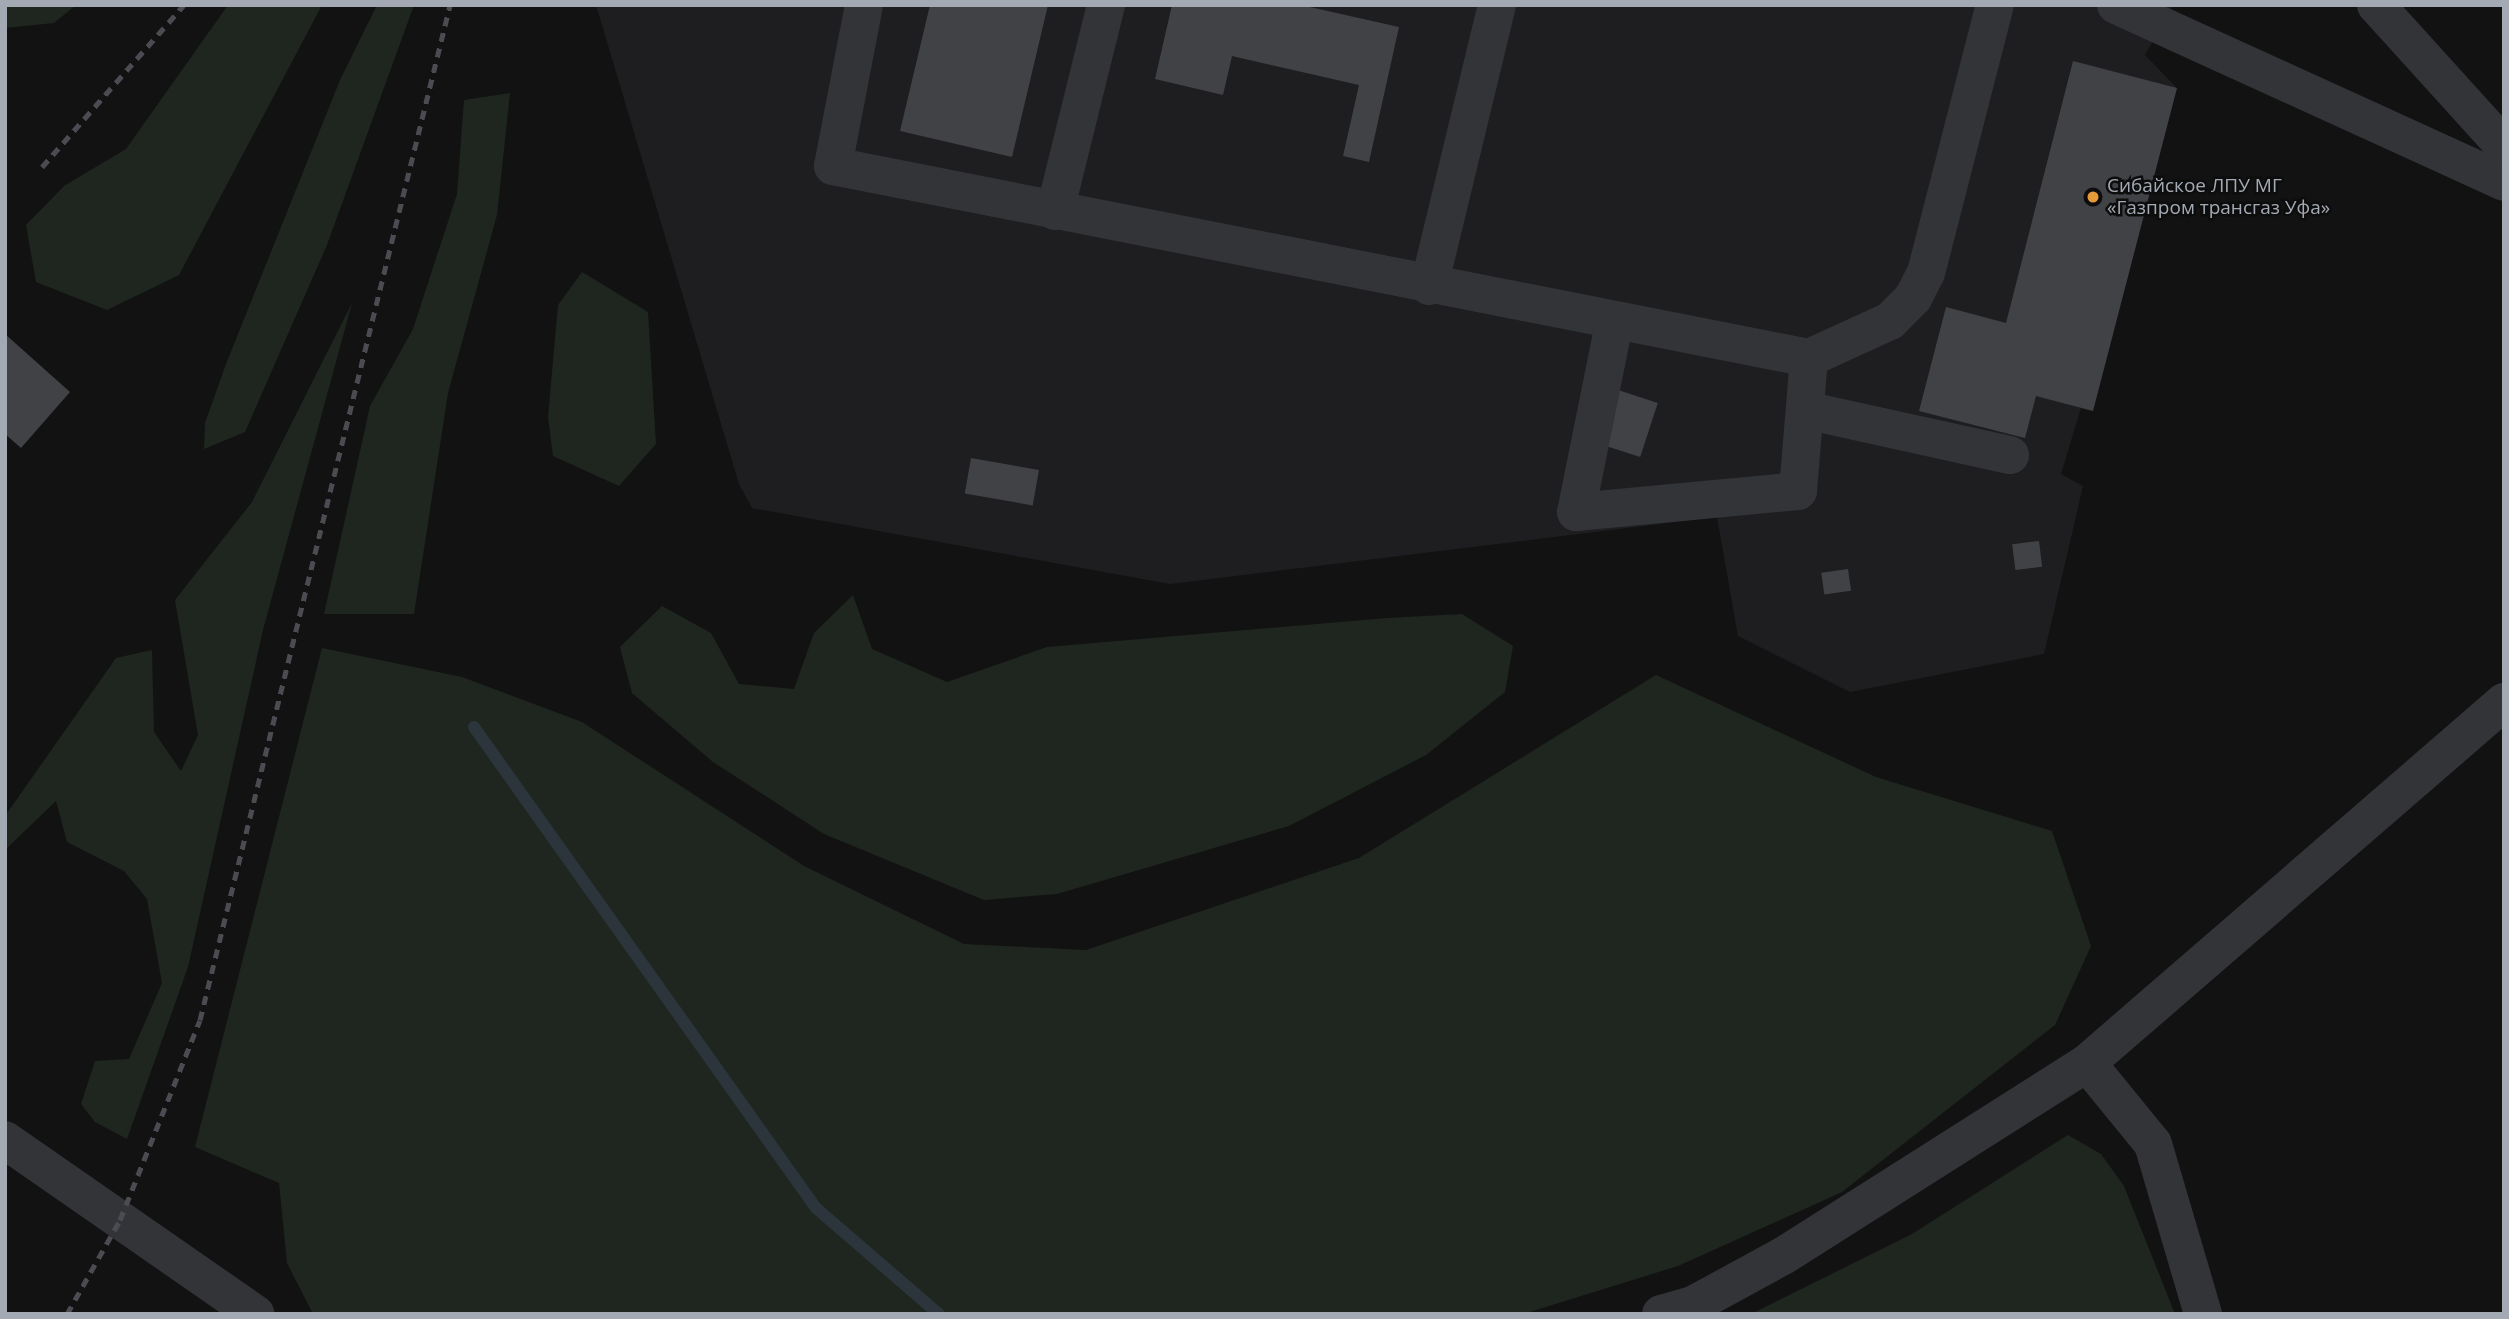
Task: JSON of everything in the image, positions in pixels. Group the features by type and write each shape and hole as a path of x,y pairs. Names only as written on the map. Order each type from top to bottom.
{"street":[{"path":"864,5 833,166 1614,324 1809,358 1890,321 1913,298 1926,273 1995,5"},
{"path":"1055,211 1106,5"},
{"path":"1429,286 1497,5"},
{"path":"2116,5 2504,182"},
{"path":"2376,5 2504,146"},
{"path":"1614,324 1576,512 1798,491 1809,358"},
{"path":"1805,410 2010,455"},
{"path":"1661,1314 1693,1305 1783,1256 2087,1063 2504,702"},
{"path":"2087,1063 2152,1144 2203,1314"},
{"path":"5,1140 255,1314"}],"shaded area":[{"path":"5,5 76,5 54,23 5,28"},
{"path":"228,5 322,5 179,275 107,310 36,282 26,225 64,186 126,149"},
{"path":"377,5 414,5 327,245 245,432 204,449 205,423 226,364 340,80"},
{"name":"Сибайское ЛПУ МГ «Газпром трансгаз Уфа»","path":"596,5 2173,5 2145,55 2177,88 2093,411 2081,408 2061,474 2083,486 2044,654 1850,692 1738,636 1717,517 1170,584 752,508 739,484"},
{"path":"510,93 497,215 448,393 414,614 324,614 370,406 413,329 457,194 464,100"},
{"path":"582,272 648,312 656,444 619,486 553,456 548,417 558,305"},
{"path":"352,303 263,630 188,967 127,1139 95,1122 81,1104 95,1061 129,1059 162,983 147,899 124,871 67,842 56,801 5,850 5,816 116,658 152,650 154,732 181,771 198,735 175,600 252,502"},
{"path":"853,595 872,649 947,682 1047,647 1387,618 1462,614 1513,646 1505,692 1426,755 1289,826 1057,894 984,900 824,834 713,762 632,693 620,647 662,606 711,633 739,684 794,689 814,633"},
{"path":"322,648 462,677 582,722 804,866 964,944 1086,950 1359,858 1656,675 1876,777 2052,831 2091,946 2055,1025 1842,1192 1678,1266 1523,1314 313,1314 287,1263 279,1183 195,1147"},
{"path":"2068,1135 2101,1154 2124,1186 2175,1314 1751,1314 1912,1234"}],"building":[{"path":"930,5 1048,5 1012,157 900,131"},
{"path":"1172,5 1301,5 1399,27 1369,162 1343,156 1359,85 1232,56 1223,95 1155,79"},
{"name":"Сибайское ЛПУ МГ «Газпром трансгаз Уфа»","path":"2073,61 2177,88 2093,411 2036,396 2025,438 1919,411 1946,307 2006,323"},
{"path":"5,334 70,392 21,448 5,434"},
{"path":"1615,389 1658,403 1640,457 1597,443"},
{"path":"971,458 1039,470 1033,505 965,493"},
{"path":"2039,541 2042,567 2015,570 2012,544"},
{"path":"1848,569 1851,591 1824,595 1821,573"}],"waterway":[{"path":"474,727 816,1208 939,1314"}],"railway":[{"path":"42,167 184,5"},
{"path":"67,1314 120,1220 200,1020 450,5"}],"place":[{"name":"Сибайское ЛПУ МГ «Газпром трансгаз Уфа»","path":"2093,197"}]}
